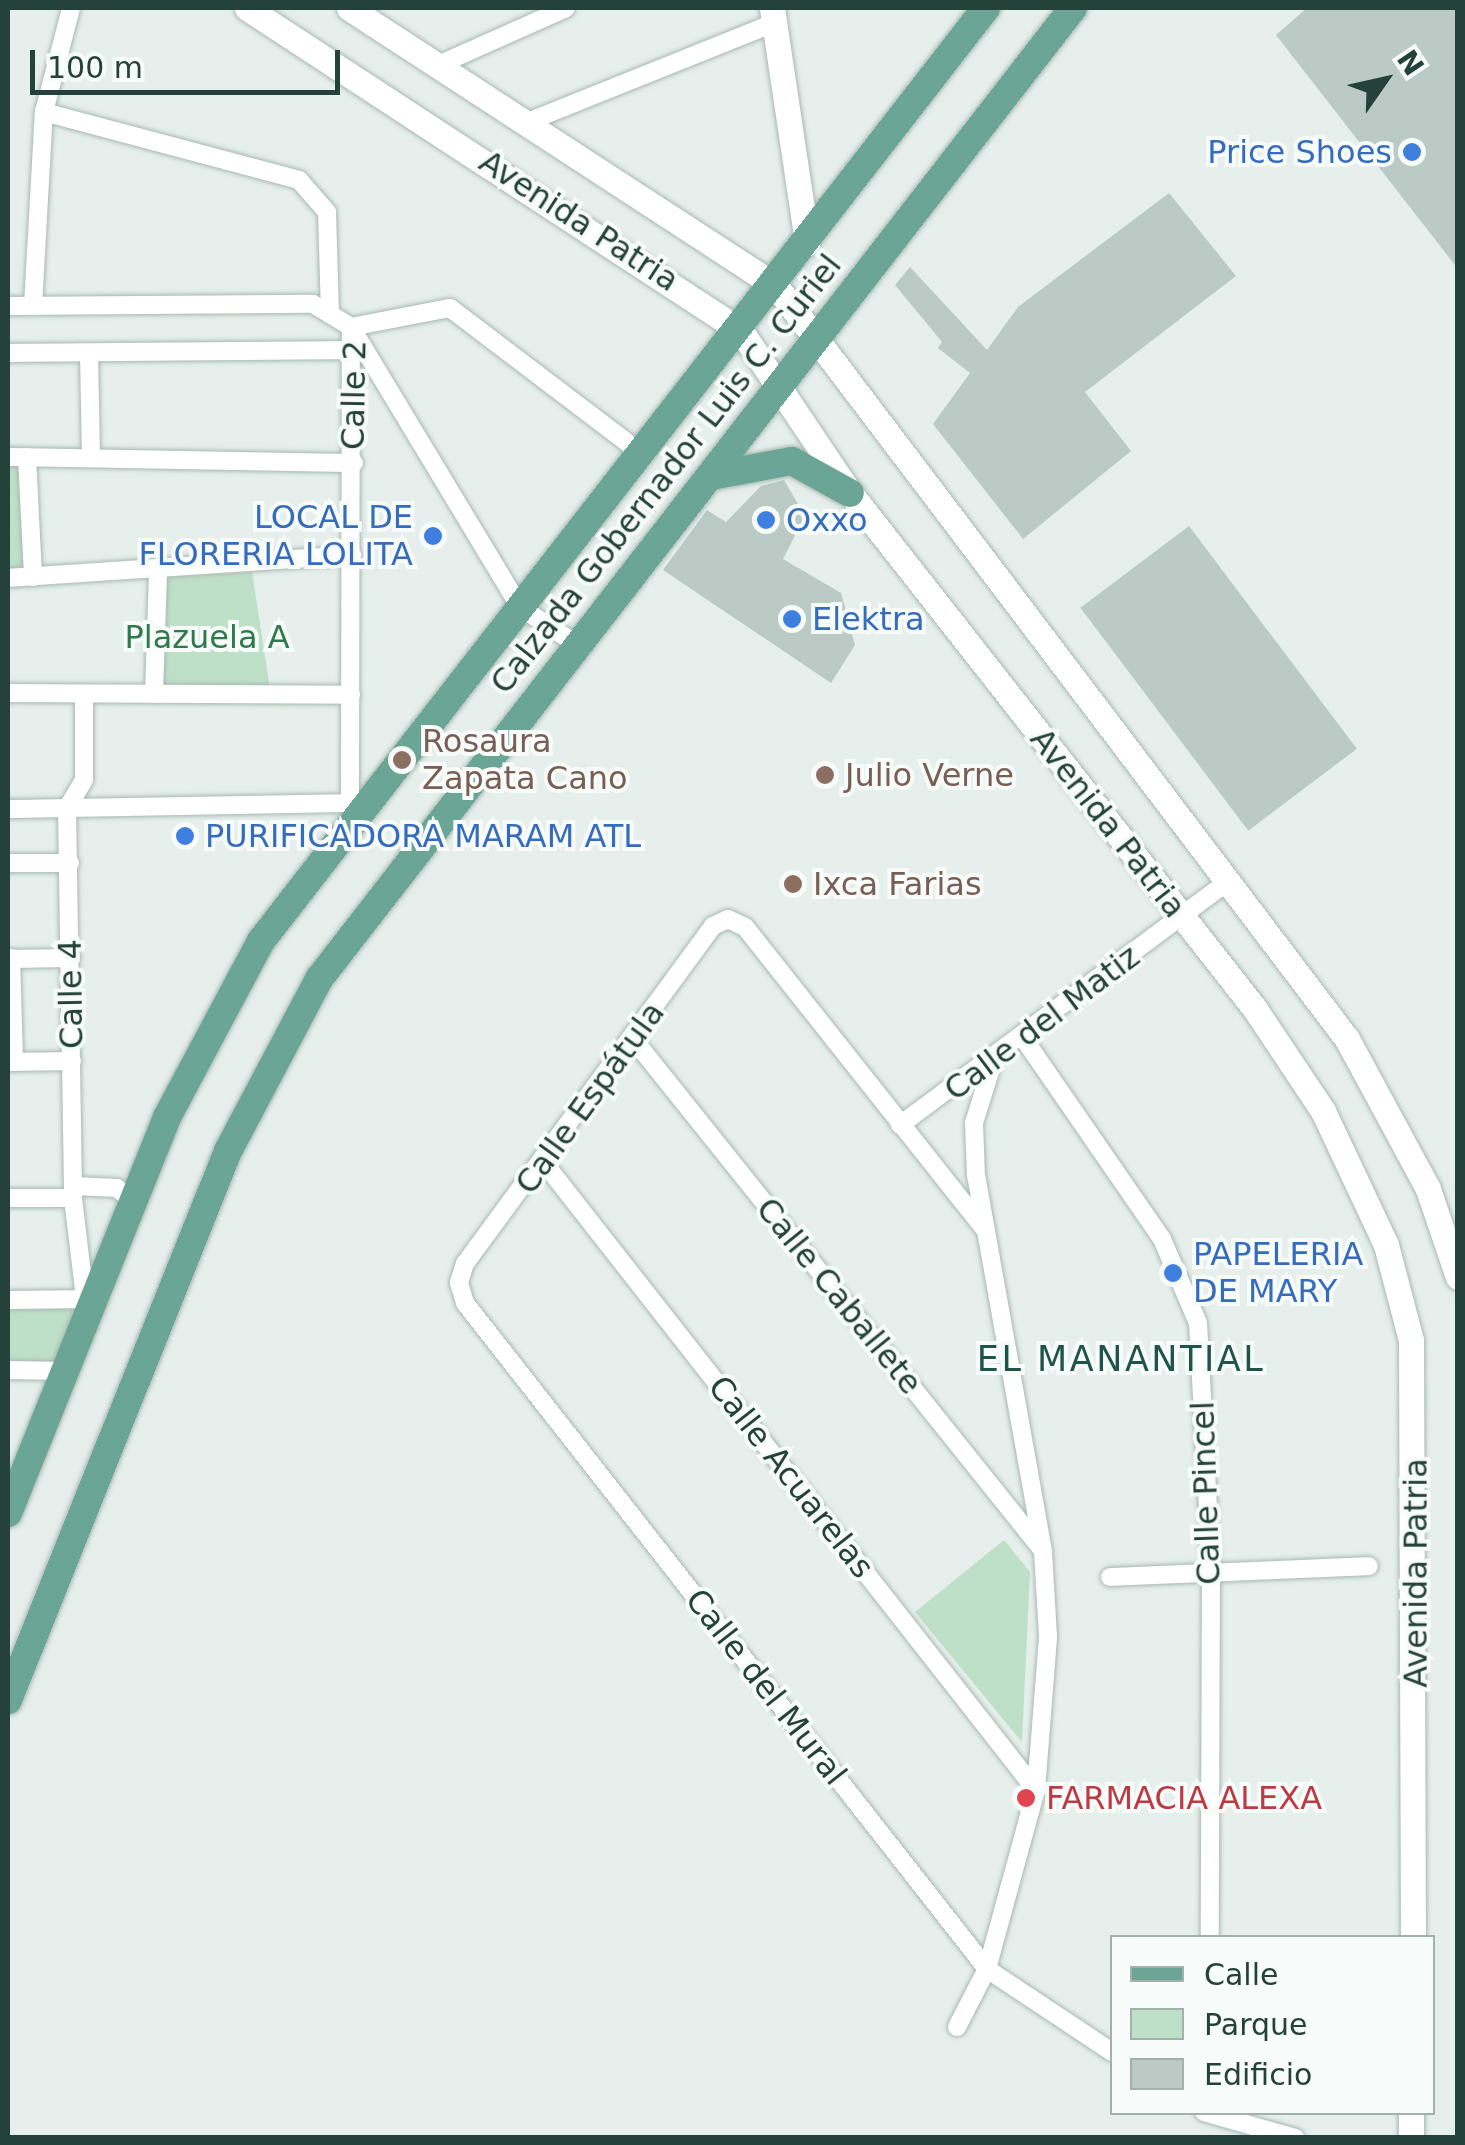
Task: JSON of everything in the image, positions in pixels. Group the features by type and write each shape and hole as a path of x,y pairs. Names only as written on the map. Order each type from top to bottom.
{"main road":[{"name":"Calzada Gobernador Luis C. Curiel","path":"8,1514 66,1371 89,1299 208,1030 262,941 520,607 776,286 986,8"},
{"name":"Calzada Gobernador Luis C. Curiel","path":"8,1700 270,1066 340,951 1072,8"},
{"path":"710,476 792,461 850,493"}],"street":[{"path":"33,306 44,112 71,8"},
{"name":"Avenida Patria","path":"247,8 741,331 775,388 850,493 1182,918 1324,1111 1401,1295 1418,1454 1413,1935"},
{"name":"Avenida Patria","path":"349,8 776,286 814,343 1230,881 1396,1119 1458,1277"},
{"path":"436,66 566,8"},
{"path":"526,123 773,15 807,243"},
{"path":"44,112 299,180 326,212 330,314"},
{"path":"8,306 313,304 330,314 350,327 520,607 576,644"},
{"name":"Calle 2","path":"67,808 350,802 354,463 350,327 450,308 642,454"},
{"path":"8,353 351,350"},
{"path":"89,353 91,458"},
{"path":"33,577 17,457 354,463"},
{"path":"8,578 158,571 352,555"},
{"path":"154,694 158,571"},
{"path":"8,694 351,695"},
{"name":"Calle 4","path":"84,694 84,780 67,808 73,1192 89,1299"},
{"path":"8,809 67,808"},
{"path":"8,864 70,864"},
{"name":"Calle del Matiz","path":"900,1125 992,1065 1230,881"},
{"name":"Calle Espátula","path":"459,1283 465,1262 545,1164 713,926 728,920 745,927 900,1125"},
{"path":"70,958 10,958 11,1062 72,1061"},
{"name":"Calle Pincel","path":"1024,1039 1192,1298 1211,1566 1210,1935"},
{"name":"Calle Caballete","path":"634,1040 1043,1551"},
{"path":"958,2027 987,1969 1036,1790 1048,1636 1043,1551 986,1232 974,1123 992,1065"},
{"path":"900,1125 986,1232"},
{"name":"Calle Acuarelas","path":"545,1164 1036,1790"},
{"path":"8,1198 117,1188 134,1203"},
{"name":"Calle del Mural","path":"459,1283 465,1303 987,1969 1110,2051"},
{"path":"8,1300 89,1299"},
{"path":"8,1370 66,1371"},
{"path":"1110,1576 1211,1566 1370,1566"},
{"path":"1212,2115 1295,2138"}],"green space":[{"path":"8,457 27,457 33,577 8,577"},
{"name":"Plazuela A","path":"252,572 271,695 154,694 150,578"},
{"path":"8,1302 72,1302 72,1368 8,1368"},
{"path":"1004,1540 1030,1572 1022,1742 915,1612"}],"building":[{"name":"Price Shoes","path":"1307,8 1458,8 1458,269 1276,35"},
{"path":"1169,193 1236,276 1085,392 1131,451 1023,539 933,424 970,373 938,348 942,342 895,285 910,267 987,350 1018,307"},
{"name":"Elektra","path":"784,480 805,516 783,559 841,593 855,645 831,683 663,570 707,510 726,522 761,486"},
{"path":"1189,526 1357,749 1248,831 1080,608"}],"place":[{"name":"Price Shoes","path":"1412,152"},
{"name":"Oxxo","path":"766,520"},
{"name":"LOCAL DE FLORERIA LOLITA","path":"433,536"},
{"name":"Elektra","path":"792,619"},
{"name":"Rosaura Zapata Cano","path":"402,760"},
{"name":"Julio Verne","path":"825,775"},
{"name":"PURIFICADORA MARAM ATL","path":"185,836"},
{"name":"Ixca Farias","path":"793,884"},
{"name":"PAPELERIA DE MARY","path":"1173,1273"},
{"name":"FARMACIA ALEXA","path":"1026,1798"}],"district":[{"name":"EL MANANTIAL","path":"1121,1359"}]}
